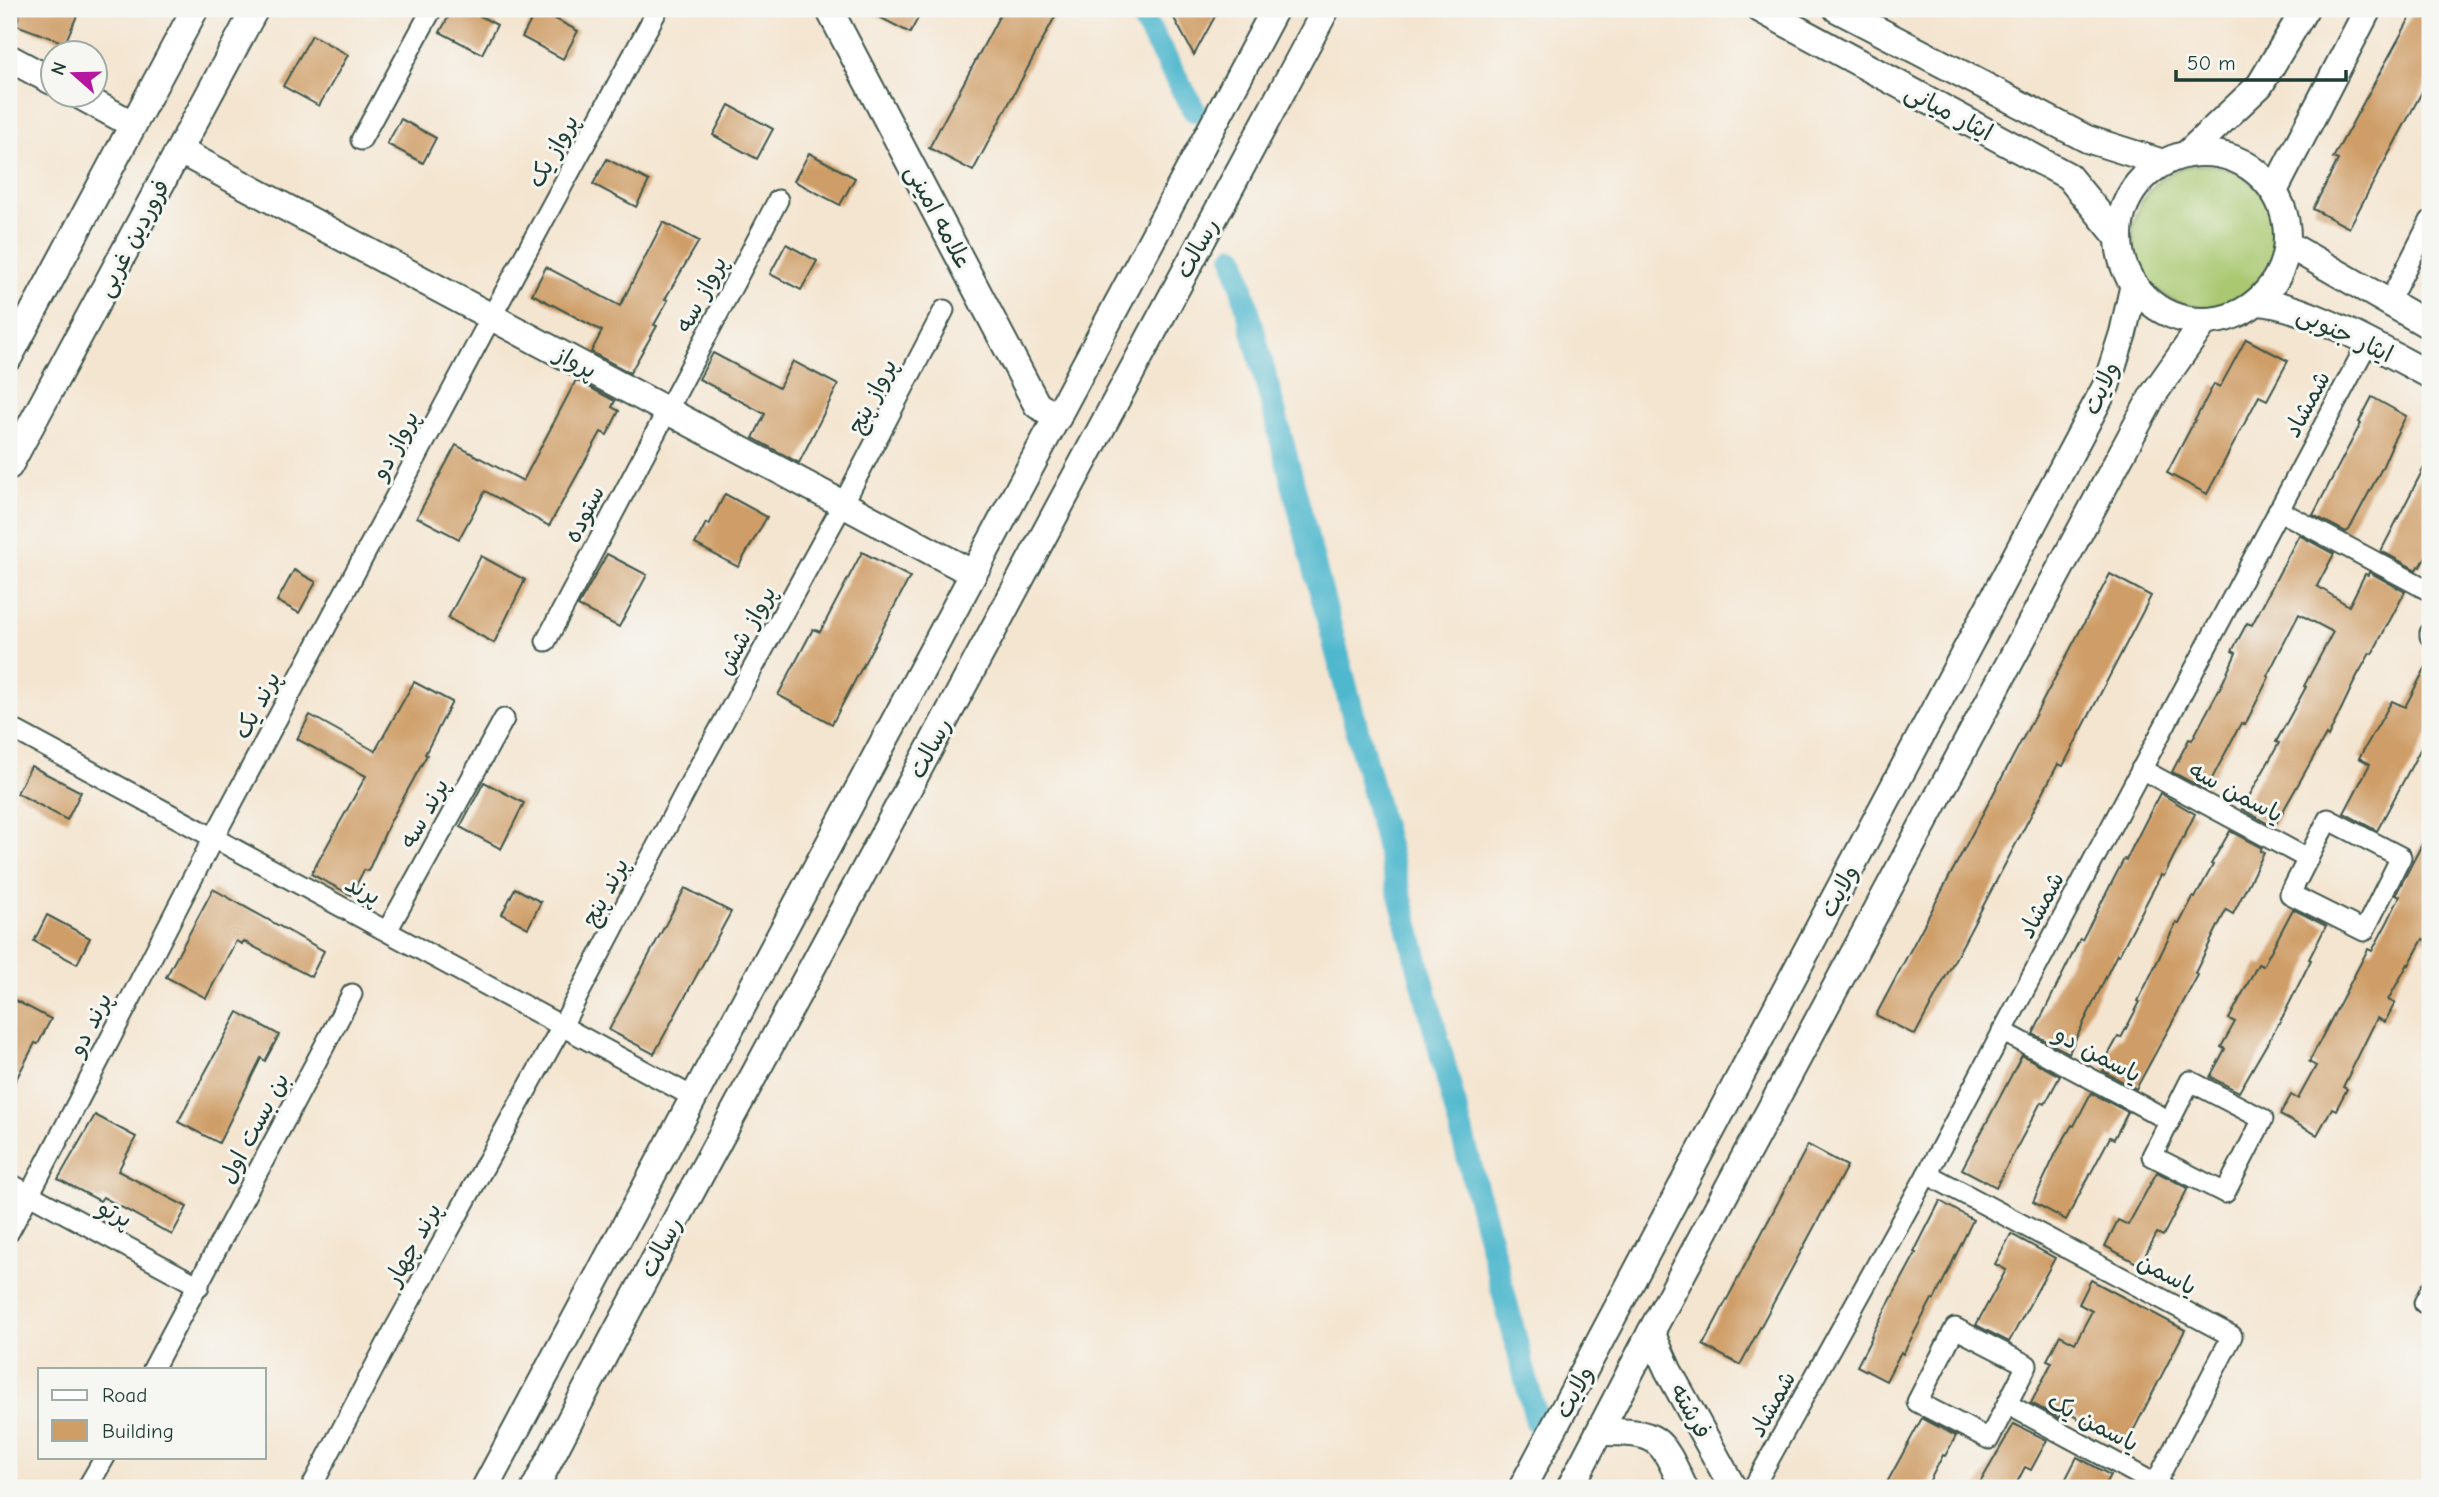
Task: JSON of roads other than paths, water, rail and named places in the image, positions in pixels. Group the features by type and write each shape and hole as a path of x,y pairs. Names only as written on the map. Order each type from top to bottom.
{"street":[{"path":"9,357 195,9"},
{"name":"فروردین غربی","path":"9,466 255,9"},
{"path":"361,141 432,9"},
{"name":"پرواز یک","path":"490,316 658,9"},
{"name":"علامه امینی","path":"829,9 1037,405 1058,417"},
{"name":"رسالت","path":"485,1488 1275,9"},
{"name":"رسالت","path":"534,1488 604,1352 880,842 1100,425 1326,9"},
{"name":"ایثار میانی","path":"1760,9 2068,176 2119,238"},
{"name":"ایثار میانی","path":"1837,9 2087,139 2175,159"},
{"path":"2175,159 2207,153 2227,156 2253,170 2274,191 2285,217 2287,244 2282,266 2272,286 2257,302 2241,312 2205,321 2165,312 2147,300 2134,284 2123,262 2119,238 2122,215 2131,194 2145,176 2175,159 2260,85 2305,9"},
{"path":"2274,191 2368,9"},
{"path":"9,58 38,74"},
{"path":"103,108 132,124"},
{"name":"پرواز","path":"180,151 972,573"},
{"name":"پرواز سه","path":"667,410 778,200"},
{"path":"2388,304 2430,221"},
{"name":"ایثار جنوبی","path":"2287,244 2430,327"},
{"name":"ولایت","path":"1522,1488 2106,386 2123,333 2134,284"},
{"name":"ایثار جنوبی","path":"2257,302 2299,311 2368,342 2430,375"},
{"name":"پرواز پنج","path":"843,504 944,310"},
{"name":"پرواز دو","path":"344,596 490,316"},
{"name":"ولایت","path":"1570,1488 2153,395 2205,321"},
{"name":"شمشاد","path":"1753,1488 1927,1174 2368,342"},
{"name":"ستوده","path":"546,641 667,410"},
{"name":"پرواز شش","path":"691,780 843,504"},
{"path":"2278,510 2430,592"},
{"name":"پرند یک","path":"214,838 344,596"},
{"name":"پرند سه","path":"387,931 504,719"},
{"name":"پرند","path":"9,727 693,1097"},
{"name":"یاسمن سه","path":"2141,769 2308,859"},
{"name":"پرند پنج","path":"562,1026 691,780"},
{"path":"2328,819 2401,857 2364,931 2290,894 2308,859 2328,819"},
{"name":"پرند دو","path":"9,1232 214,838"},
{"name":"بن بست اول","path":"154,1368 352,994"},
{"name":"پرند چهار","path":"311,1488 394,1330 562,1026"},
{"name":"یاسمن دو","path":"2003,1031 2170,1121"},
{"path":"2190,1081 2263,1119 2225,1193 2152,1156 2170,1121 2190,1081"},
{"name":"یاسمن","path":"1927,1174 2232,1336 2157,1487"},
{"name":"پرتو","path":"9,1183 199,1286"},
{"path":"2430,1291 2424,1303 2430,1306"},
{"path":"1955,1328 2027,1365 2007,1404 1989,1439 1917,1402 1955,1328"},
{"name":"فرشته","path":"1651,1332 1668,1370 1733,1488"},
{"name":"یاسمن یک","path":"2007,1404 2157,1487"},
{"name":"فرشته","path":"1600,1432 1636,1432 1653,1438 1667,1452 1684,1488"},
{"path":"87,1488 104,1458"}],"waterway":[{"path":"1138,9 1194,110"},
{"path":"1234,257 1537,1422"}]}
